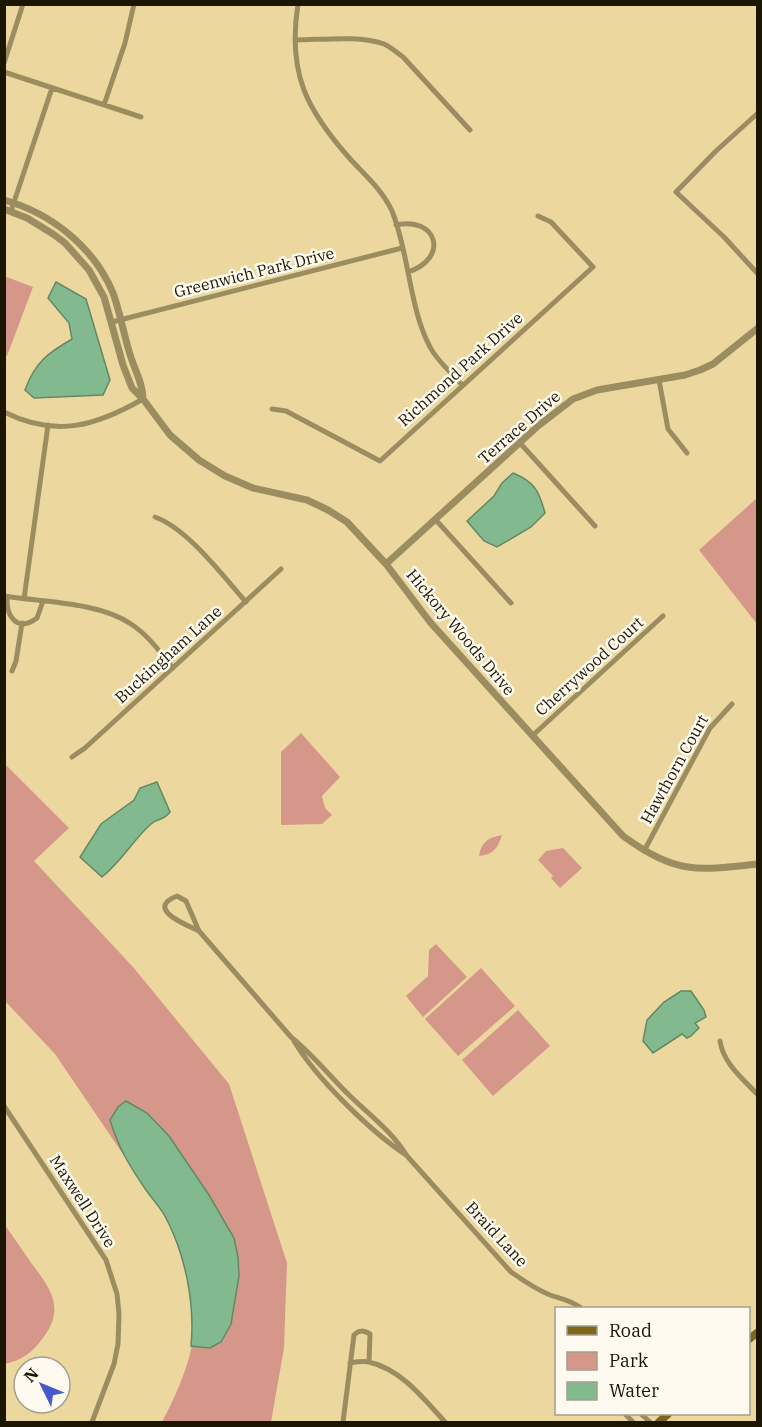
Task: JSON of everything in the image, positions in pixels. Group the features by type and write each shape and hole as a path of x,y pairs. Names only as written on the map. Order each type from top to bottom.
{"street":[{"path":"4,63 23,4"},
{"path":"104,105 131,24 134,4"},
{"path":"298,4 295,40 300,76 310,105 333,139 383,196 393,213 430,348 462,385"},
{"path":"295,40 361,40 391,48 403,57 470,130"},
{"path":"4,72 141,117"},
{"path":"8,210 14,203 52,88"},
{"path":"758,113 676,192 724,237 758,274"},
{"name":"Hickory Woods Drive","path":"4,200 32,210 58,225 88,253 115,298 133,364 143,390 143,399"},
{"name":"Hickory Woods Drive","path":"8,210 47,230 65,243 79,258 104,297 126,375 132,388 170,435 200,460 225,476 253,488 307,500 328,510 358,532 386,564 430,622 623,836 644,851 672,864 709,869 758,864"},
{"name":"Richmond Park Drive","path":"272,409 286,411 380,461 593,267 551,222 538,216"},
{"path":"396,225 410,222 421,225 429,232 434,242 433,253 428,262 408,273"},
{"name":"Greenwich Park Drive","path":"112,322 402,248"},
{"name":"Terrace Drive","path":"386,564 520,443 573,399 597,390 686,375 713,364 758,328"},
{"path":"659,380 668,429 687,453"},
{"path":"4,412 48,425 76,426 96,422 143,399"},
{"path":"24,599 48,425"},
{"path":"520,443 595,526"},
{"path":"155,517 169,523 183,534 246,602"},
{"path":"435,519 511,603"},
{"name":"Buckingham Lane","path":"72,757 85,748 281,569"},
{"path":"43,602 37,618 28,623 22,623 9,616 6,597 94,608 118,616 140,630 173,668"},
{"name":"Cherrywood Court","path":"532,736 663,616"},
{"path":"12,671 16,661 22,623"},
{"name":"Hawthorn Court","path":"644,851 710,728 732,704"},
{"name":"Braid Lane","path":"199,931 169,917 166,905 170,899 177,896 186,901 199,931 291,1037 303,1056 341,1098 390,1145 407,1156 512,1272 529,1286 563,1298 579,1307"},
{"path":"720,1041 725,1060 758,1095"},
{"name":"Maxwell Drive","path":"4,1106 106,1260 117,1294 119,1314 116,1354 108,1383 92,1422"},
{"path":"343,1422 354,1335 357,1332 364,1331 369,1334 371,1340 369,1362"},
{"path":"350,1362 369,1362 406,1381 445,1422"}],"green space":[{"path":"4,276 33,287 7,356 4,355"},
{"path":"757,498 757,624 699,550"},
{"path":"301,733 340,777 322,796 325,808 332,815 322,824 281,825 281,752"},
{"path":"4,763 69,828 34,861 133,967 229,1084 287,1263 284,1348 271,1422 162,1422 180,1385 192,1345 193,1314 187,1280 167,1219 55,1054 5,1001"},
{"path":"502,835 494,850 479,856 486,841"},
{"path":"563,848 582,868 560,888 551,878 553,876 538,860 546,851"},
{"path":"436,944 467,977 423,1017 406,996 428,976 429,950"},
{"path":"481,968 515,1006 458,1056 425,1019"},
{"path":"518,1010 550,1046 493,1096 462,1060"},
{"path":"5,1225 45,1282 53,1300 54,1309 49,1328 34,1348 26,1355 12,1355 12,1362 5,1364"}],"water":[{"path":"56,282 86,299 110,380 103,395 34,398 25,390 33,372 43,359 72,339 69,323 48,298"},
{"path":"513,473 535,488 545,513 531,527 497,547 484,541 467,521 494,496 502,483"},
{"path":"157,782 170,812 151,824 102,877 80,857 101,824 134,800 140,788"},
{"path":"681,991 691,991 706,1017 695,1023 699,1028 691,1036 687,1038 682,1034 653,1053 643,1041 647,1020 664,1002"},
{"path":"126,1101 147,1113 169,1136 209,1195 234,1238 239,1276 231,1324 221,1342 210,1348 191,1346 192,1314 188,1282 174,1234 160,1208 130,1165 113,1130 110,1120 118,1107"}]}
